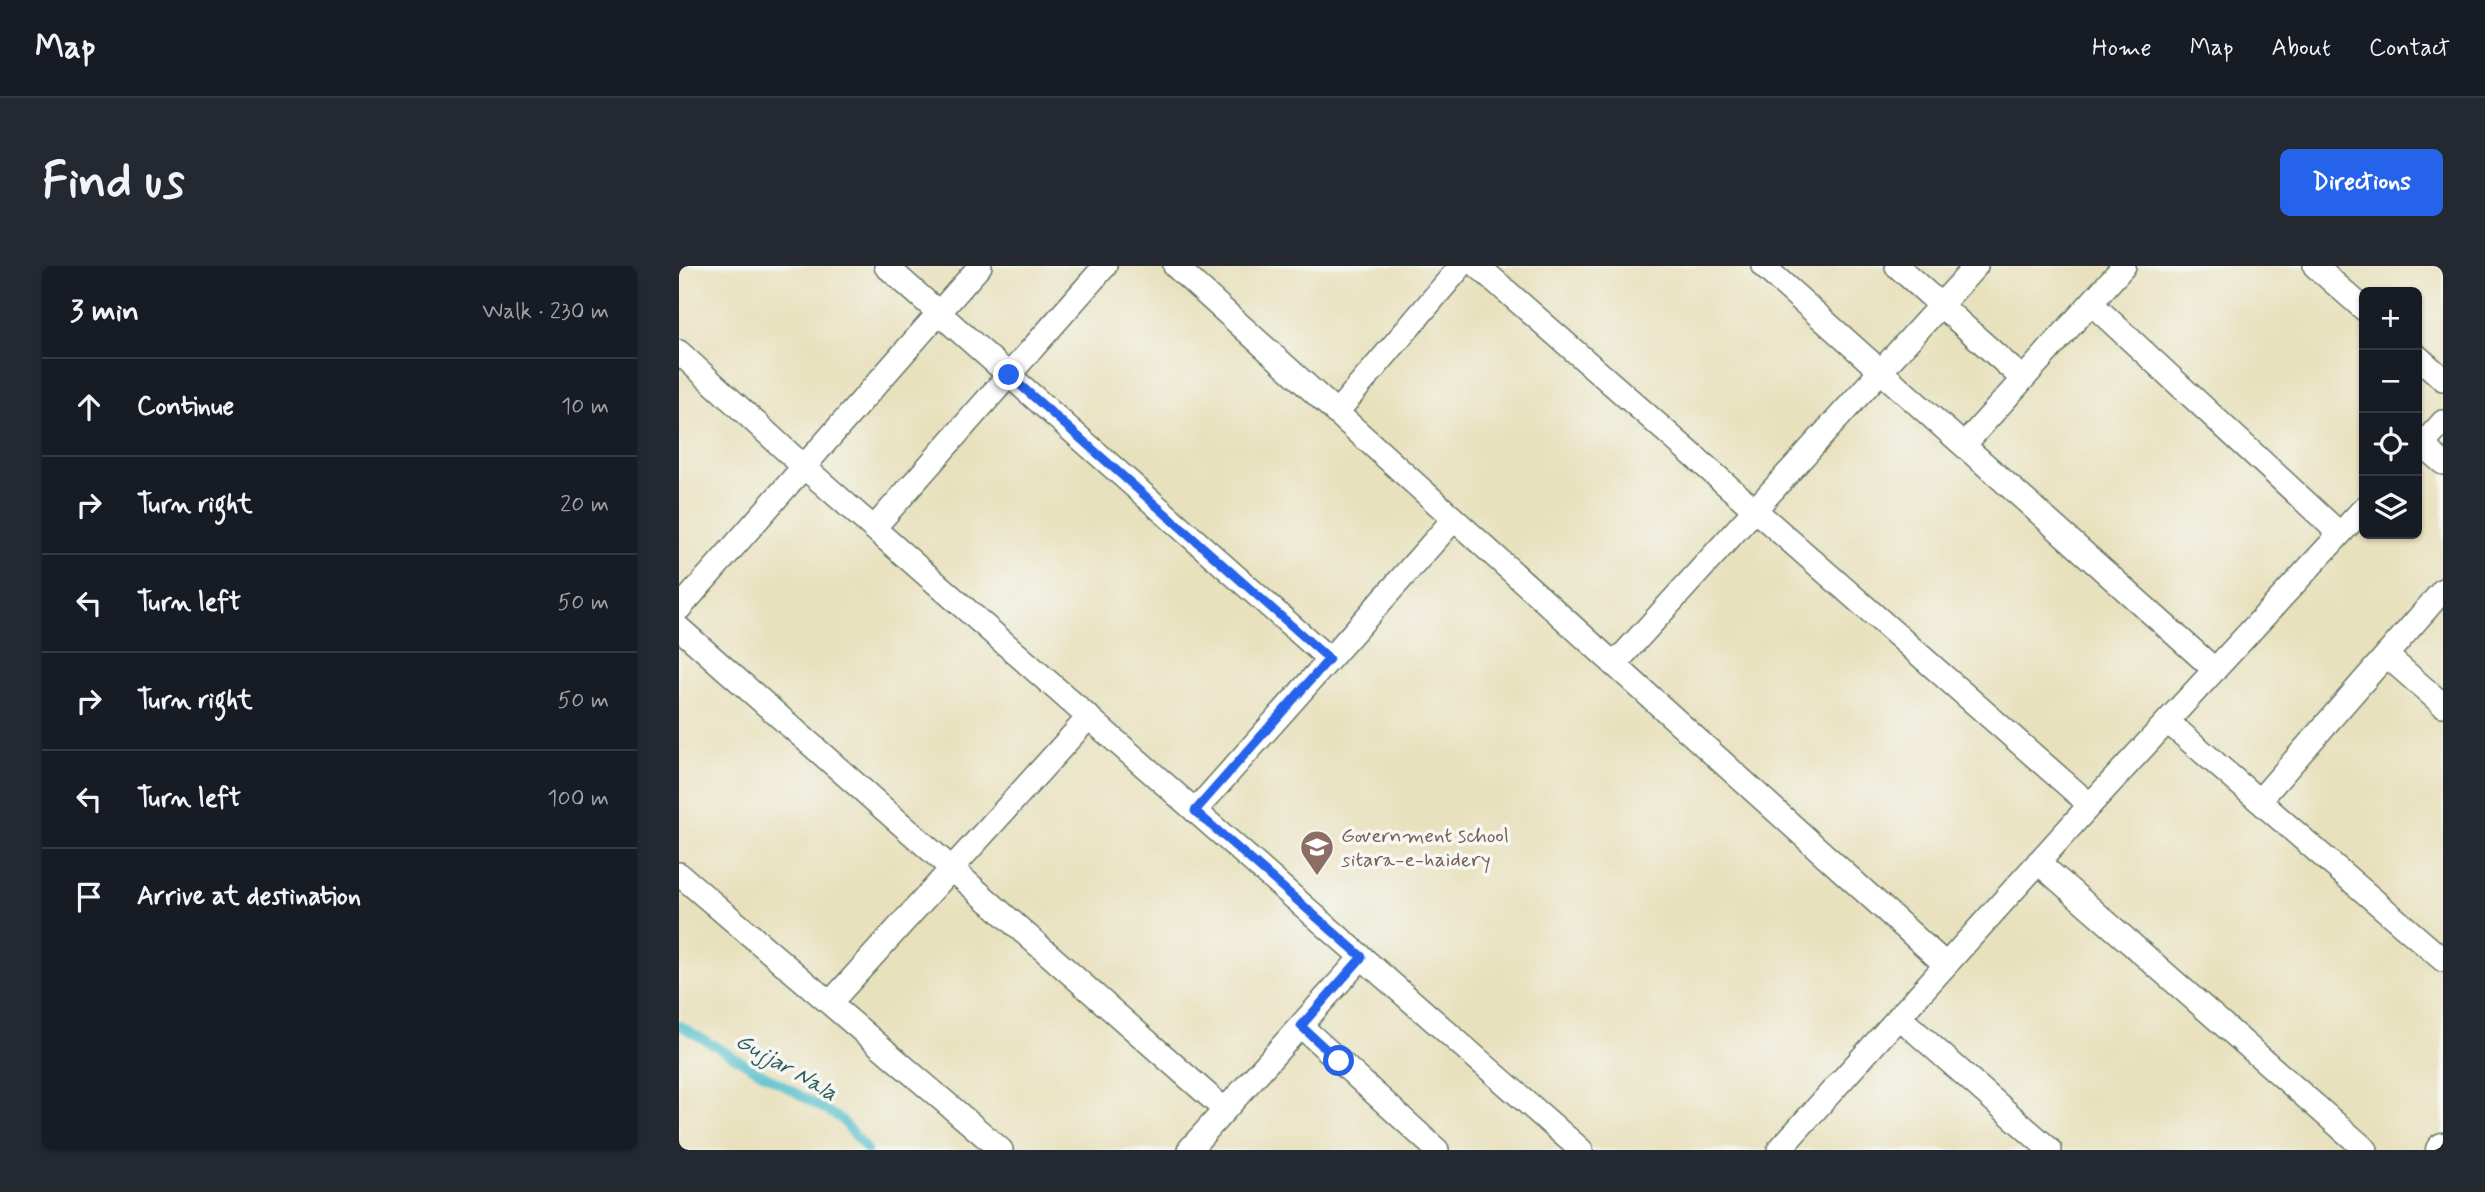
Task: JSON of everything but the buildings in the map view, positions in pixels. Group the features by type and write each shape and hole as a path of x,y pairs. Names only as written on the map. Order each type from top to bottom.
{"street":[{"path":"886,266 1329,659"},
{"path":"679,609 980,266"},
{"path":"874,528 1105,266"},
{"path":"1175,266 1946,965"},
{"path":"1336,413 1461,266"},
{"path":"1478,266 2089,805"},
{"path":"1763,266 2215,670"},
{"path":"1897,266 2023,379"},
{"path":"1613,665 1976,266"},
{"path":"1964,445 2124,266"},
{"path":"2315,266 2359,305"},
{"path":"2091,303 2340,534"},
{"path":"679,352 804,467 1581,1150"},
{"path":"2422,360 2443,379"},
{"path":"2422,445 2443,422"},
{"path":"2422,450 2443,463"},
{"path":"1779,1150 2089,805 2359,513"},
{"path":"1195,811 1454,519"},
{"path":"2259,801 2443,590"},
{"path":"679,628 1225,1110"},
{"path":"2386,655 2443,705"},
{"path":"830,1003 1089,717"},
{"path":"2168,722 2443,960"},
{"path":"2038,862 2366,1150"},
{"path":"679,874 1001,1150"},
{"path":"1189,1150 1362,957"},
{"path":"1899,1017 2050,1150"},
{"path":"1301,1026 1437,1150"}],"waterway":[{"name":"Gujjar Nala","path":"679,1025 841,1119 867,1150"}],"place":[{"name":"Government school sitara-e-haidery","path":"1317,877"}],"route":[{"path":"1009,375 1329,659 1195,811 1362,957 1301,1026 1339,1061"}]}
